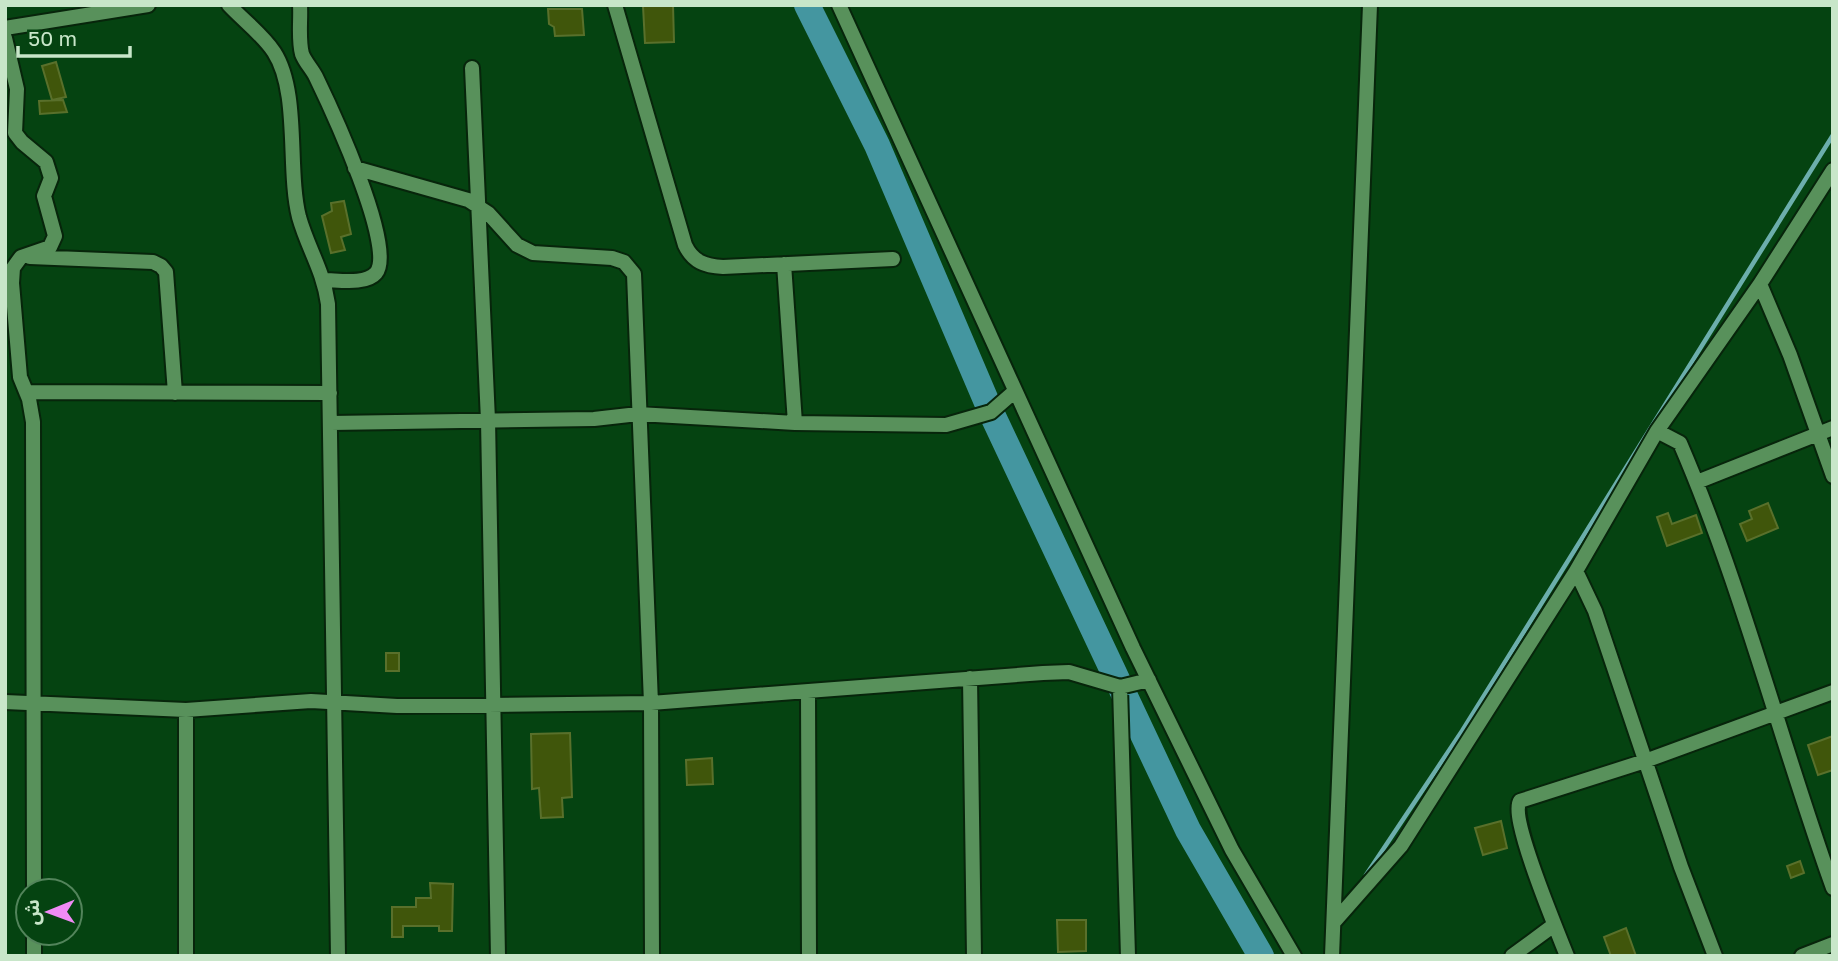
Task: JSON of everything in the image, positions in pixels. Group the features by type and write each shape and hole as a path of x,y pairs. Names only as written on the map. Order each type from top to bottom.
{"street":[{"path":"5,28 145,5"},
{"path":"229,5 274,51 280,66 288,96 299,218 324,280 328,304 338,956"},
{"path":"300,5 303,54 321,87 376,223 379,268 368,278 324,280"},
{"path":"615,5 688,252 707,267 893,259"},
{"path":"839,5 1149,680 1232,850 1294,956"},
{"path":"1332,956 1370,5"},
{"path":"5,38 17,89 15,132 22,142 42,157 51,178 44,196 55,240 50,247 13,264"},
{"path":"472,68 488,421 496,706 498,956"},
{"path":"355,168 458,196 477,205 510,239 533,253 612,258 629,267 634,275 651,703 652,956"},
{"path":"1335,921 1401,846 1576,571 1657,431 1760,284 1833,170"},
{"path":"13,264 153,262 161,265 166,272 175,393"},
{"path":"13,264 24,389 33,422 34,877"},
{"path":"784,264 795,423"},
{"path":"1760,284 1833,476"},
{"path":"5,386 24,389 175,393 330,393"},
{"path":"331,422 594,419 638,414 795,423 946,425 991,412 1014,391"},
{"path":"1697,482 1833,428"},
{"path":"1657,431 1680,443 1697,482 1755,645 1774,714 1833,888"},
{"path":"1576,571 1595,611 1715,956"},
{"path":"5,702 186,710 336,703 496,706 651,703 1069,672 1120,687 1149,680"},
{"path":"970,678 974,956"},
{"path":"1120,687 1128,956"},
{"path":"1567,956 1533,868 1517,806 1520,801 1645,761 1833,692"},
{"path":"808,693 809,956"},
{"path":"186,710 186,956"},
{"path":"1512,956 1554,925"},
{"path":"1802,956 1833,944"}],"building":[{"path":"673,5 674,42 645,43 643,6"},
{"path":"548,9 582,9 584,35 555,36 554,27 549,24"},
{"path":"56,62 66,97 52,100 42,66"},
{"path":"63,100 67,112 40,114 39,101"},
{"path":"344,201 351,234 341,237 345,250 331,253 322,216 332,211 331,203"},
{"path":"1768,503 1778,528 1747,541 1740,524 1752,519 1749,511"},
{"path":"1668,513 1672,524 1696,515 1702,533 1667,546 1657,517"},
{"path":"386,653 399,653 399,671 386,671"},
{"path":"570,733 572,797 562,798 563,817 541,818 539,788 532,789 531,734"},
{"path":"1833,736 1833,770 1818,775 1808,745"},
{"path":"712,758 713,784 687,785 686,760"},
{"path":"1501,821 1507,848 1483,855 1475,828"},
{"path":"1800,861 1804,873 1791,878 1787,866"},
{"path":"430,883 453,884 452,931 439,931 439,926 403,926 403,937 392,937 392,907 416,907 416,898 431,898"},
{"path":"1057,920 1086,920 1086,951 1058,952"},
{"path":"1626,928 1636,956 1611,956 1604,937"}],"waterway":[{"path":"807,5 877,145 991,412 1188,830 1261,956"},
{"path":"1366,875 1462,731 1833,135"}]}
